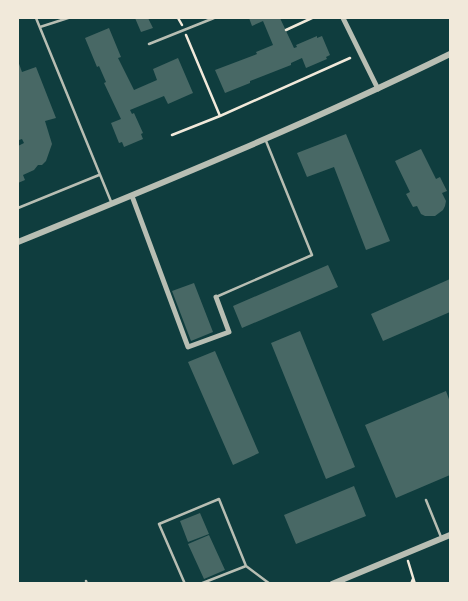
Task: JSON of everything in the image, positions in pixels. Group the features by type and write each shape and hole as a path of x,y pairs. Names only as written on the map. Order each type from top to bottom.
{"street":[{"path":"343,18 378,89"},
{"path":"18,242 265,139 378,89 450,54"},
{"path":"132,196 188,347 229,332 216,297"},
{"path":"332,584 450,535"}],"lane":[{"path":"36,18 112,204"},
{"path":"40,26 68,18"},
{"path":"150,44 214,18"},
{"path":"216,297 312,255 265,139"},
{"path":"18,208 100,174"},
{"path":"185,584 160,524 219,499 246,566 270,584"},
{"path":"426,500 442,538"},
{"path":"200,584 246,566"}],"path":[{"path":"178,18 220,116"},
{"path":"286,30 312,18"},
{"path":"172,135 220,116 350,58"},
{"path":"405,553 415,584"},
{"path":"410,584 413,579"}],"building":[{"path":"135,18 148,18 153,28 141,32"},
{"path":"249,18 280,18 294,48 297,47 296,45 317,36 317,38 322,36 330,55 326,57 327,59 306,68 302,58 291,63 291,65 225,93 215,70 257,54 256,52 273,45 263,21 252,26"},
{"path":"109,28 121,57 118,58 134,90 157,80 153,69 178,58 193,93 168,104 164,96 130,110 132,114 134,113 143,133 141,134 143,139 124,147 122,142 119,143 111,123 121,119 85,38"},
{"path":"18,61 22,72 36,67 56,118 45,121 52,144 46,161 23,175 25,180 18,183 18,146 24,143 22,139 19,140 18,135"},
{"path":"346,134 390,241 366,250 334,167 307,177 297,153"},
{"path":"421,149 436,179 440,177 447,191 442,193 446,201 445,206 435,216 425,216 421,214 417,206 413,207 406,194 410,192 395,161"},
{"path":"328,265 338,287 242,328 233,306"},
{"path":"450,279 450,312 383,341 371,314"},
{"path":"194,283 213,332 191,341 172,291"},
{"path":"300,331 355,467 326,479 271,343"},
{"path":"215,351 259,453 233,465 188,362"},
{"path":"446,391 450,402 450,475 396,498 365,425"},
{"path":"354,486 366,516 296,544 284,515"},
{"path":"200,513 209,534 188,542 180,521"},
{"path":"209,535 225,570 204,579 188,544"}]}
